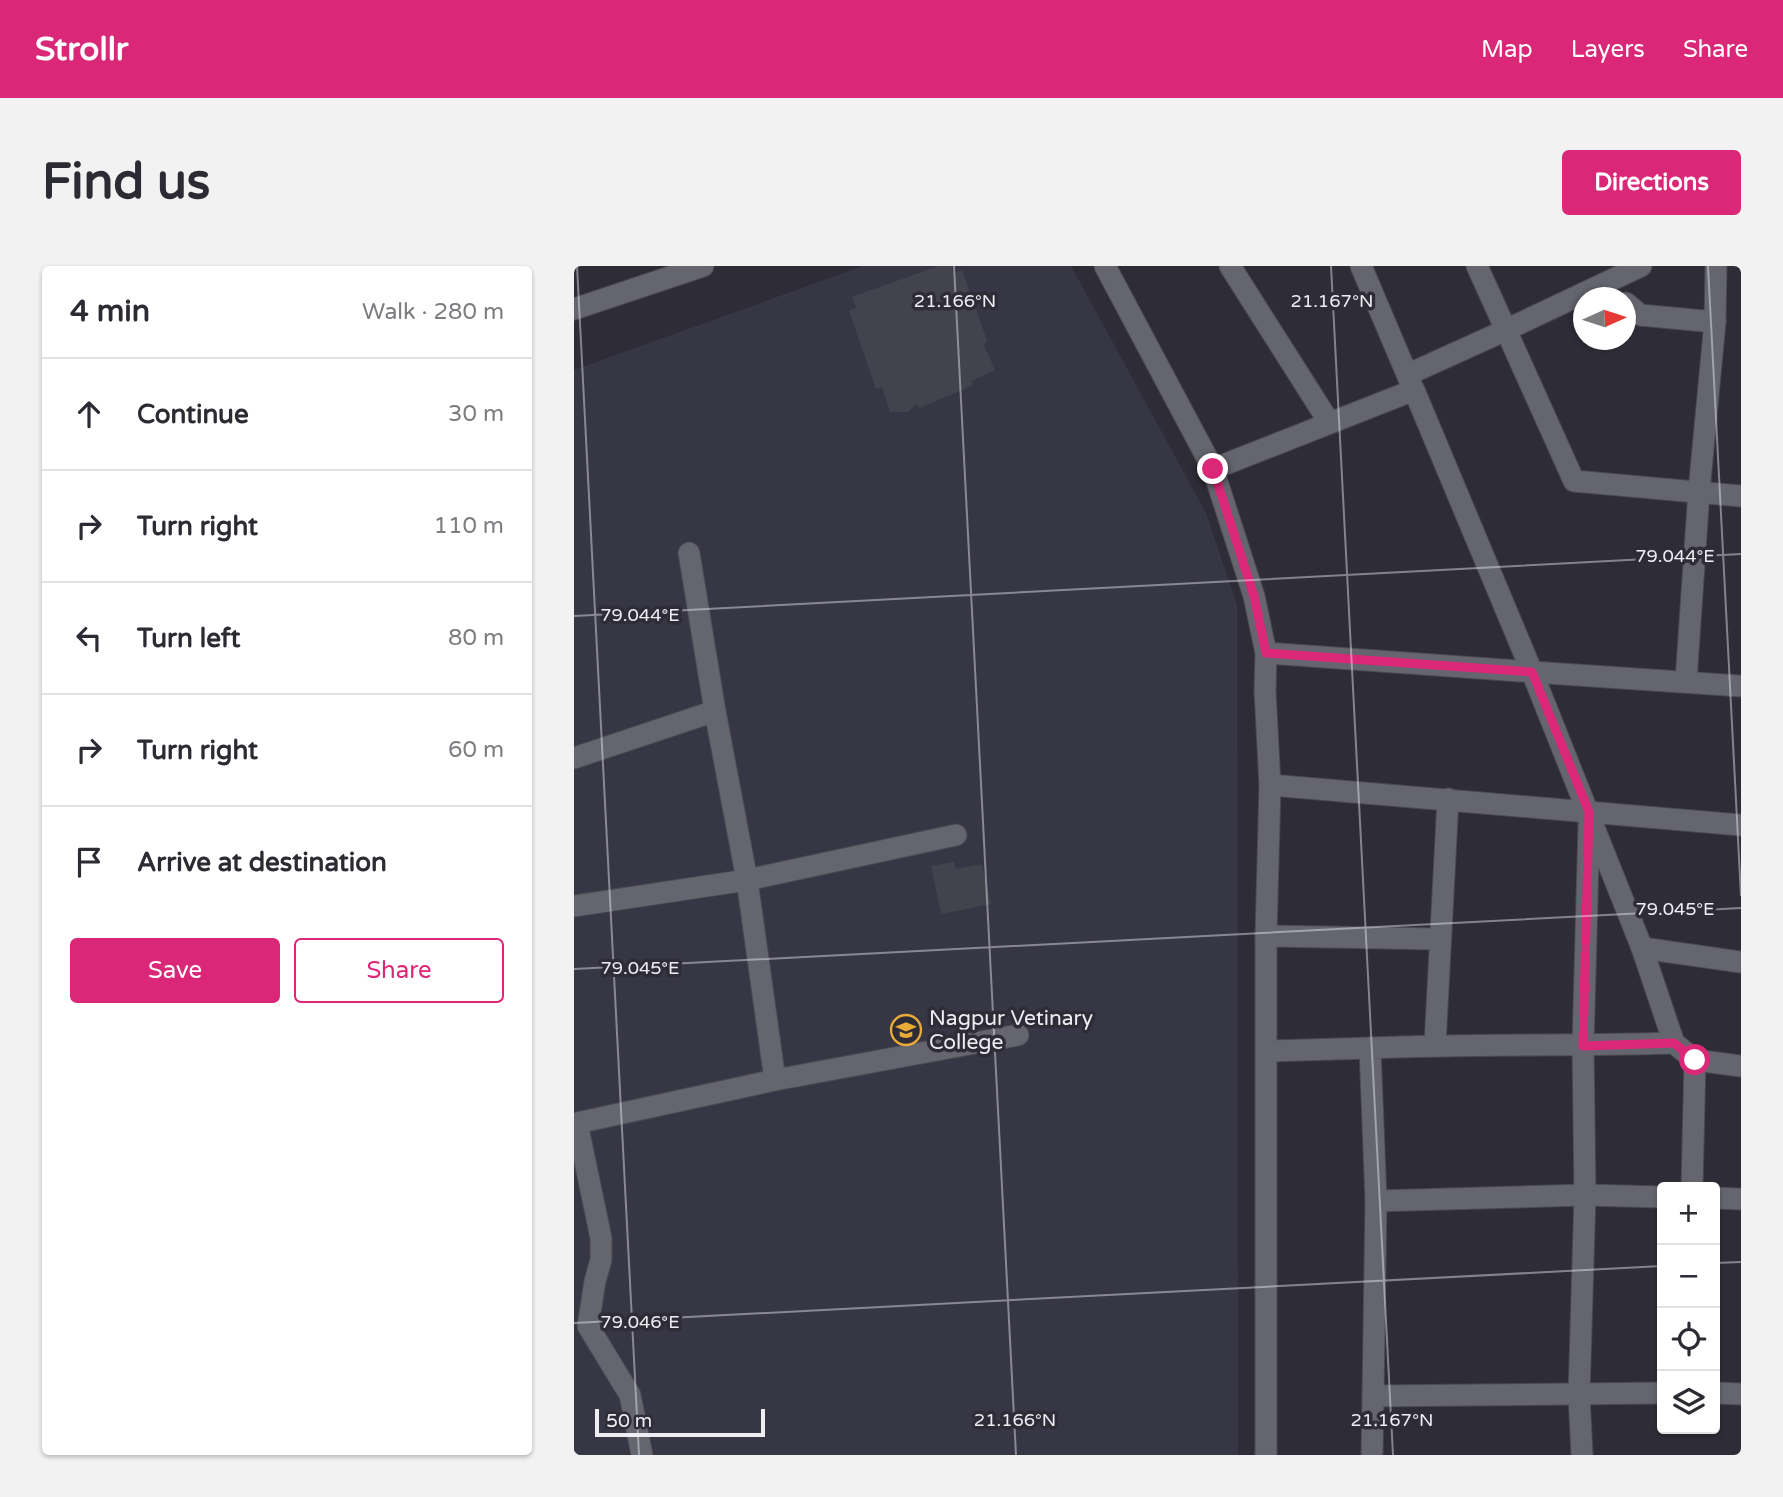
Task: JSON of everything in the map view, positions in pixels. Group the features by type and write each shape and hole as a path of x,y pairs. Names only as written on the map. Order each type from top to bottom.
{"street":[{"path":"574,309 704,266"},
{"path":"1105,266 1213,469 1254,596 1266,653 1265,691 1270,785 1266,936 1266,1455"},
{"path":"1230,266 1329,422"},
{"path":"1361,266 1589,812 1642,948 1674,1043 1695,1060 1741,1066"},
{"path":"1477,266 1574,481 1741,496"},
{"path":"1615,287 1641,266"},
{"path":"1686,681 1699,491 1716,322 1716,266"},
{"path":"1213,469 1329,422 1411,382 1506,330 1573,304"},
{"path":"1636,312 1640,316 1716,322"},
{"path":"689,553 715,712 747,880 775,1080"},
{"path":"1266,653 1741,686"},
{"path":"574,758 715,712"},
{"path":"1270,785 1741,825"},
{"path":"1435,1045 1448,799"},
{"path":"1589,812 1583,1046 1585,1195 1579,1395 1589,1454"},
{"path":"574,906 747,880 956,835"},
{"path":"1266,936 1439,939"},
{"path":"1642,948 1741,962"},
{"path":"642,1455 630,1395 581,1327 601,1260 601,1238 576,1117 1018,1035"},
{"path":"1267,1051 1435,1045 1583,1046 1674,1043"},
{"path":"1370,1048 1376,1200 1372,1455"},
{"path":"1692,1182 1695,1060"},
{"path":"1376,1200 1585,1195 1657,1197"},
{"path":"1720,1198 1741,1199"},
{"path":"1373,1396 1657,1393"},
{"path":"1720,1393 1741,1394"}],"shaded area":[{"name":"Nagpur Vetinary College","path":"863,266 1071,266 1206,513 1237,605 1238,1455 574,1455 574,370"}],"building":[{"path":"938,266 951,266 954,273 962,270 987,340 984,345 995,370 971,381 973,385 920,408 916,404 908,412 890,412 882,387 876,389 849,311 856,308 852,297"},
{"path":"954,862 956,869 982,864 991,904 941,914 931,866"}],"place":[{"name":"Nagpur Vetinary College","path":"906,1030"}],"route":[{"path":"1213,469 1254,596 1266,653 1532,672 1589,812 1583,1046 1674,1043 1695,1060"}]}
